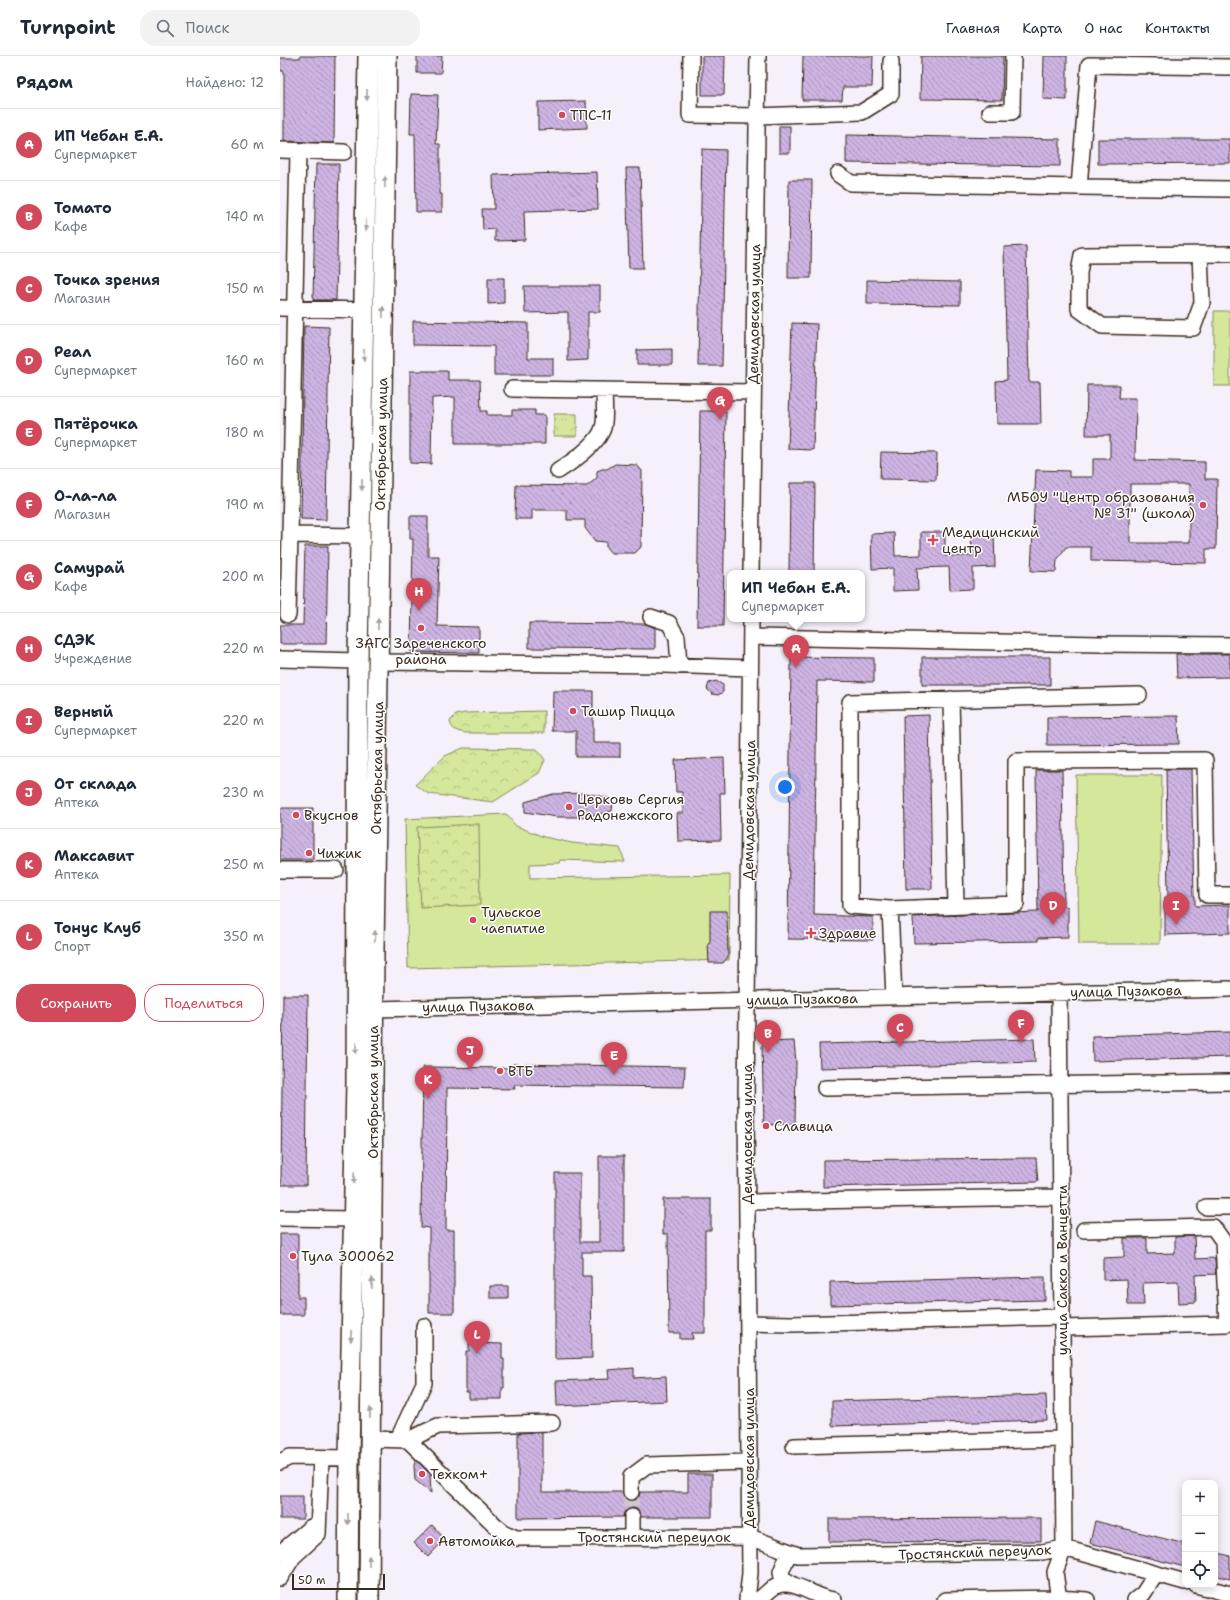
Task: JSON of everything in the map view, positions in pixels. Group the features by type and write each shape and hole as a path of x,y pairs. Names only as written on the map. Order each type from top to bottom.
{"main road":[{"name":"Октябрьская улица","path":"368,56 358,661 365,975 370,1439 369,1600"},
{"name":"Октябрьская улица","path":"365,975 378,662 387,56"},
{"name":"Октябрьская улица","path":"348,1600 349,1458 354,1219 365,1009"}],"street":[{"path":"691,56 690,115 757,116 862,112 891,94 891,60"},
{"name":"Демидовская улица","path":"751,570 758,56"},
{"path":"990,112 1012,112 1013,56"},
{"path":"1079,187 1088,65 1230,67"},
{"path":"280,150 344,152"},
{"path":"288,615 290,535 287,308 298,151"},
{"path":"838,174 851,183 1230,189"},
{"path":"1200,254 1202,303 1193,328 1102,326 1079,309 1079,273 1082,255 1200,254 1230,254"},
{"path":"287,308 365,310"},
{"path":"512,389 753,392"},
{"path":"558,471 578,458 601,432 604,426 604,390"},
{"path":"290,535 361,536"},
{"path":"651,616 669,623 672,628 677,637 679,666"},
{"name":"Демидовская улица","path":"747,1600 750,1573 747,1000 751,622"},
{"path":"751,637 1092,644 1230,645"},
{"path":"280,659 358,661"},
{"path":"378,662 750,668"},
{"path":"1139,696 850,702 850,906 890,909 1016,904 1016,761 1204,760 1206,895 1230,895"},
{"path":"951,700 956,906"},
{"path":"280,870 336,870"},
{"path":"890,909 894,997"},
{"name":"улица Пузакова","path":"365,1009 1230,989"},
{"name":"улица Сакко и Ванцетти","path":"1059,992 1064,1548"},
{"path":"825,1088 1230,1082"},
{"path":"747,1202 1061,1197"},
{"path":"1206,1207 1230,1207"},
{"path":"280,1218 354,1219"},
{"path":"748,1323 1226,1324 1223,1240 1213,1227 1084,1230"},
{"path":"403,1440 424,1383 424,1326"},
{"path":"370,1439 403,1440 438,1426 552,1423"},
{"name":"Тростянский переулок","path":"403,1440 495,1525 505,1533 516,1538 750,1537 798,1555 1042,1552 1064,1548 1182,1581"},
{"path":"794,1446 1063,1440"},
{"path":"280,1462 290,1457 349,1458"},
{"path":"280,1578 293,1557 318,1534 321,1458"},
{"path":"631,1492 631,1477 647,1465 749,1462"},
{"path":"632,1517 632,1537"},
{"path":"280,1553 318,1521"},
{"path":"1059,1599 1055,1572 1064,1548"},
{"path":"789,1552 781,1572 782,1578 826,1599 834,1600"},
{"path":"1134,1600 1143,1594 1156,1574"},
{"path":"758,1600 778,1585 792,1584"},
{"path":"1207,1588 1230,1594"},
{"path":"945,1600 1087,1600"}],"green space":[{"path":"1214,311 1230,311 1230,386 1214,386"},
{"path":"554,414 577,414 577,436 554,436"},
{"path":"544,711 544,733 467,733 453,728 450,721 456,715 465,713"},
{"path":"463,748 537,749 545,760 539,773 493,802 429,794 415,785 445,756"},
{"path":"1076,775 1162,775 1160,944 1079,944"},
{"path":"506,814 516,826 544,837 572,843 620,848 625,862 560,860 559,863 530,864 530,878 730,875 729,960 408,968 405,819"},
{"path":"479,824 480,905 421,908 417,827"}],"building":[{"path":"300,56 335,56 334,143 284,141 284,71 280,71 280,58 300,58"},
{"path":"417,56 442,56 441,73 417,73"},
{"path":"702,56 725,56 724,95 702,95"},
{"path":"803,56 873,56 872,87 843,87 842,100 802,100"},
{"path":"921,56 1003,56 1002,100 920,99"},
{"path":"1044,56 1067,56 1067,100 1043,99"},
{"path":"411,94 438,95 436,144 440,144 440,194 442,194 442,212 416,212 415,134 410,134"},
{"name":"ТПС-11","path":"586,101 587,128 538,130 538,102"},
{"path":"779,126 790,126 790,153 779,153"},
{"path":"846,135 1060,139 1060,166 846,163"},
{"path":"1098,139 1230,139 1230,163 1098,164"},
{"path":"702,149 726,150 722,366 698,366"},
{"path":"316,164 339,164 336,300 313,300"},
{"path":"626,168 640,168 643,268 629,268"},
{"path":"597,172 598,209 524,211 525,240 495,241 495,229 483,230 482,209 494,209 493,175"},
{"path":"789,180 812,180 811,278 788,278"},
{"path":"1026,246 1029,382 1040,382 1041,424 997,424 996,381 1007,380 1004,247"},
{"path":"488,278 504,278 504,303 488,304"},
{"path":"867,280 960,282 960,305 867,304"},
{"path":"524,286 600,286 600,312 588,312 588,360 568,361 568,312 525,313"},
{"path":"413,321 528,323 528,358 553,358 553,375 494,375 494,346 413,345"},
{"path":"792,323 817,324 813,450 788,449"},
{"path":"304,326 329,327 326,520 301,519"},
{"path":"672,349 672,365 637,365 637,350"},
{"path":"410,371 448,371 448,380 480,380 481,411 487,411 487,415 512,415 512,410 535,410 535,415 545,415 545,444 455,444 455,397 432,398 431,464 410,463"},
{"path":"1087,385 1120,385 1119,398 1136,398 1135,460 1205,462 1205,479 1217,479 1216,549 1206,549 1206,563 1091,561 1091,547 1066,547 1057,560 1056,572 1031,571 1036,470 1069,471 1069,477 1093,477 1093,459 1110,459 1110,435 1086,435","holes":["1130,484 1189,484 1189,543 1130,543"]},
{"path":"700,411 726,411 723,626 697,626"},
{"path":"881,452 937,453 936,480 880,479"},
{"path":"615,464 637,465 642,471 641,547 635,553 611,553 606,547 606,542 595,541 585,528 585,520 567,520 567,510 532,510 532,519 515,519 516,485 587,486 597,478 597,471 607,469"},
{"path":"790,483 815,483 814,570 789,570"},
{"path":"410,516 428,516 428,556 439,556 437,626 479,627 479,653 411,652 413,539 410,539"},
{"path":"994,531 995,567 973,568 973,589 950,590 949,567 917,568 918,590 893,591 893,568 872,569 871,534 894,533 895,556 921,555 921,532 945,532 945,556 972,556 971,532"},
{"path":"305,546 328,546 326,644 280,644 280,625 303,625"},
{"path":"529,623 646,624 655,628 655,649 529,648"},
{"path":"1176,654 1230,654 1230,677 1177,678"},
{"path":"791,657 874,658 874,682 817,681 814,915 873,917 873,940 788,939"},
{"path":"922,657 1050,657 1050,685 922,685"},
{"path":"716,681 723,685 723,692 718,695 712,694 707,689 709,683"},
{"name":"Ташир Пицца","path":"553,691 593,691 593,743 620,743 620,757 576,757 576,731 552,731"},
{"path":"929,715 932,889 906,889 903,716"},
{"path":"1178,716 1179,744 1047,745 1047,717"},
{"path":"724,758 725,793 720,793 721,840 678,841 677,813 683,813 682,792 676,792 675,760"},
{"path":"1166,769 1191,769 1195,906 1230,905 1230,933 1165,935 1165,897 1168,897"},
{"path":"1036,770 1062,770 1064,906 1068,907 1068,937 1038,938 1038,941 914,943 913,917 1038,912"},
{"name":"Церковь Сергия Радонежского","path":"586,793 613,799 612,811 585,817 557,817 525,812 525,802 553,794"},
{"path":"280,808 313,808 313,860 280,860"},
{"path":"710,911 727,911 728,957 723,963 709,963 708,944 710,943"},
{"path":"283,995 308,995 306,1185 281,1185"},
{"path":"1230,1032 1230,1057 1093,1061 1092,1036"},
{"path":"1034,1039 1035,1062 820,1068 819,1044"},
{"path":"794,1041 796,1062 795,1124 764,1125 762,1046 764,1042"},
{"path":"513,1064 685,1067 684,1087 514,1085 515,1089 447,1088 446,1230 454,1230 454,1313 429,1313 429,1228 421,1227 423,1067 514,1068"},
{"path":"599,1156 624,1156 624,1252 582,1252 582,1276 591,1276 592,1358 555,1359 555,1173 580,1173 580,1242 599,1242"},
{"path":"1036,1158 1038,1182 823,1187 823,1160"},
{"path":"663,1199 711,1199 711,1230 705,1230 705,1333 692,1333 693,1339 680,1339 680,1333 669,1333 668,1234 663,1234"},
{"path":"280,1234 298,1234 298,1297 304,1297 304,1315 280,1315"},
{"path":"1194,1236 1195,1259 1215,1258 1216,1274 1195,1275 1196,1302 1179,1303 1178,1282 1143,1283 1144,1305 1128,1305 1127,1279 1103,1280 1103,1258 1124,1257 1124,1238 1147,1238 1147,1254 1175,1253 1175,1237"},
{"path":"1045,1277 1045,1300 830,1305 830,1282"},
{"path":"490,1286 508,1286 508,1298 490,1298"},
{"path":"469,1343 502,1344 502,1359 504,1359 504,1388 502,1388 502,1399 469,1399 469,1392 466,1392 466,1351 469,1351"},
{"path":"634,1368 634,1378 666,1376 667,1401 557,1406 556,1381 609,1379 608,1370"},
{"path":"1046,1395 1047,1420 832,1426 832,1401"},
{"path":"542,1432 542,1492 622,1492 626,1500 631,1501 639,1497 640,1492 688,1492 688,1474 712,1474 712,1517 641,1517 637,1509 632,1508 624,1512 623,1517 518,1518 518,1433"},
{"name":"Техком+","path":"416,1460 430,1474 431,1493 415,1480 414,1465"},
{"path":"280,1496 303,1496 303,1519 280,1519"},
{"path":"1041,1518 1041,1541 829,1542 829,1519"},
{"path":"1095,1521 1182,1543 1182,1566 1090,1543"},
{"name":"Автомойка","path":"432,1525 445,1539 428,1557 414,1543"},
{"path":"1218,1553 1230,1556 1230,1579 1218,1576"}],"tunnel":[{"path":"631,1492 632,1517"}],"place":[{"name":"ТПС-11","path":"562,115"},
{"name":"Самурай","path":"720,420"},
{"name":"МБОУ \"Центр образования № 31\" (школа)","path":"1203,505"},
{"name":"Медицинский центр","path":"933,540"},
{"name":"СДЭК","path":"419,611"},
{"name":"ЗАГС Зареченского района","path":"421,628"},
{"name":"ИП Чебан Е.А.","path":"796,668"},
{"name":"Ташир Пицца","path":"573,711"},
{"name":"Церковь Сергия Радонежского","path":"569,807"},
{"name":"Вкуснов","path":"296,815"},
{"name":"Чижик","path":"309,853"},
{"name":"Тульское чаепитие","path":"473,920"},
{"name":"Реал","path":"1053,925"},
{"name":"Верный","path":"1176,925"},
{"name":"Здравие","path":"811,933"},
{"name":"О-ла-ла","path":"1021,1043"},
{"name":"Точка зрения","path":"900,1047"},
{"name":"Томато","path":"768,1053"},
{"name":"От склада","path":"470,1070"},
{"name":"ВТБ","path":"500,1071"},
{"name":"Пятёрочка","path":"614,1075"},
{"name":"Максавит","path":"428,1099"},
{"name":"Славица","path":"766,1126"},
{"name":"Тула 300062","path":"293,1256"},
{"name":"Тонус Клуб","path":"477,1354"},
{"name":"Техком+","path":"422,1474"},
{"name":"Автомойка","path":"430,1541"}]}
